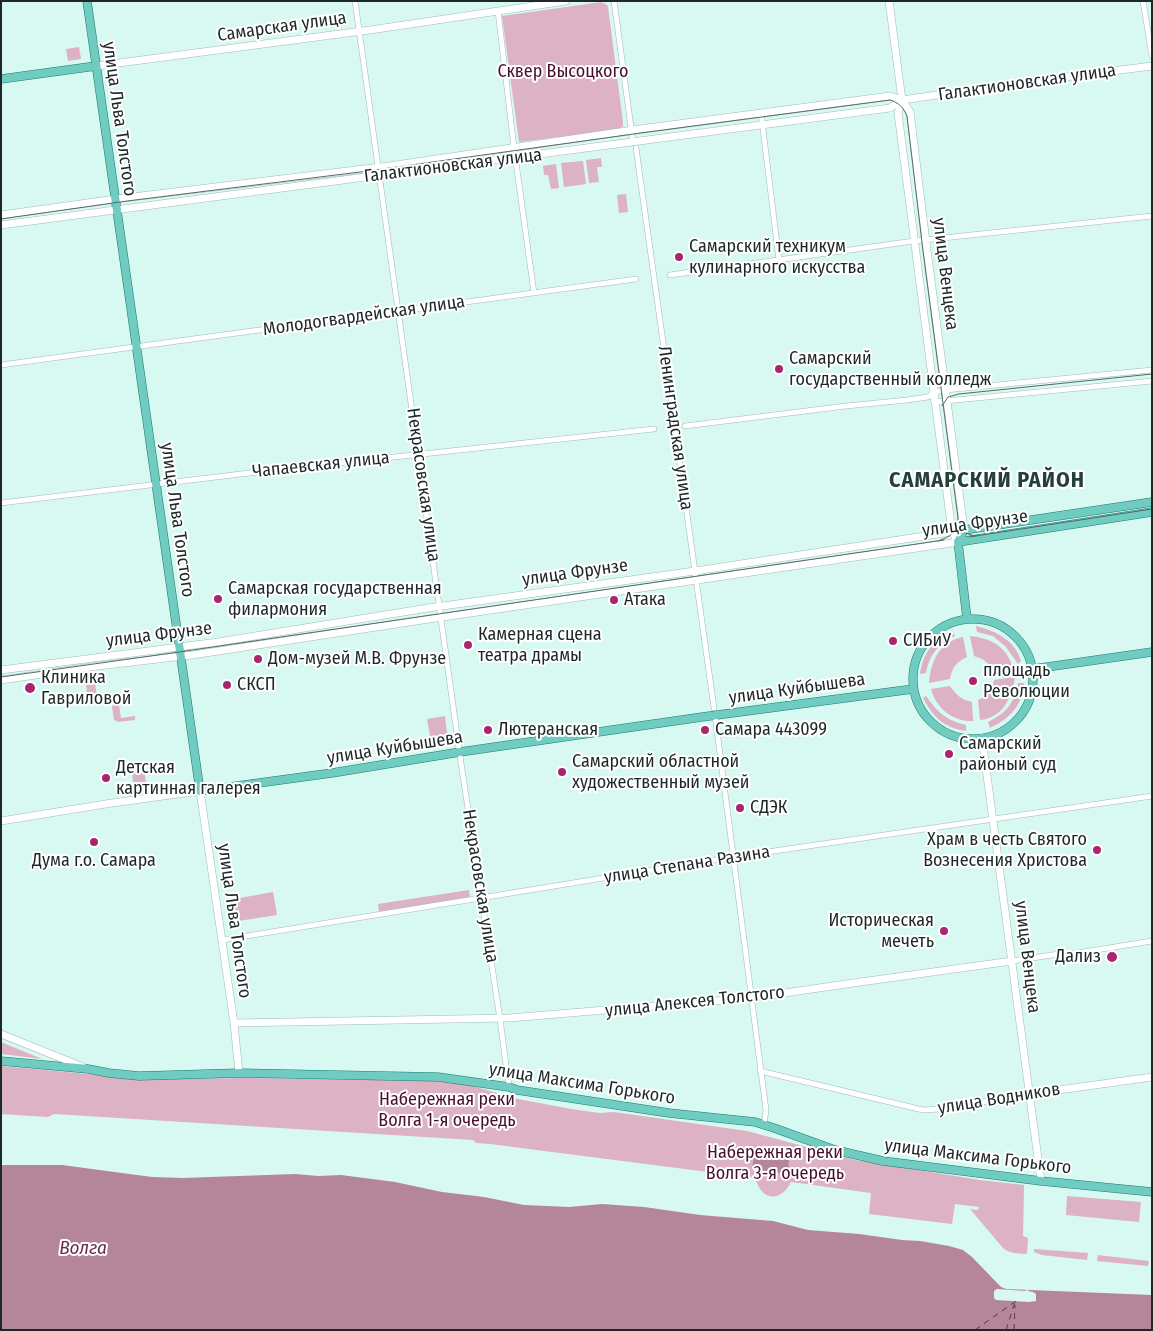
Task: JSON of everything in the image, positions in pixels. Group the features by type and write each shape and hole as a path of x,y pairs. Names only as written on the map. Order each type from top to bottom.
{"main road":[{"name":"улица Льва Толстого","path":"87,1 117,210 141,346 156,484 234,1023 239,1074"},
{"name":"Самарская улица","path":"1,79 360,31 566,1"},
{"name":"улица Венцека","path":"889,1 902,100 898,113 932,397 952,532 958,542 967,619"},
{"name":"Галактионовская улица","path":"1,225 380,175 634,145 890,108 902,100 1152,66"},
{"name":"Галактионовская улица","path":"1,215 379,167 631,130 890,96 902,100"},
{"name":"улица Венцека","path":"902,100 910,112 964,530"},
{"name":"улица Фрунзе","path":"1,670 218,642 440,607 695,571 1152,502"},
{"name":"улица Фрунзе","path":"1,680 181,656 1152,512"},
{"path":"958,542 964,530"},
{"path":"967,619 985,619 1007,628 1016,636 1026,650 1033,669 1033,690 1030,700 1020,716 1009,728 982,738 966,738 950,734 937,727 922,709 913,689 914,669 925,643 943,627 956,621 967,619"},
{"path":"1033,669 1152,652"},
{"name":"улица Куйбышева","path":"1,821 332,773 714,712 913,689"},
{"name":"улица Венцека","path":"982,738 1041,1181"},
{"name":"улица Алексея Толстого","path":"234,1023 500,1019 751,998 1012,961"},
{"path":"1,1034 88,1069"},
{"name":"улица Максима Горького","path":"1,1060 138,1076 239,1074 438,1077 669,1113 755,1122 835,1150 867,1158 1041,1181 1152,1192"},
{"name":"улица Водников","path":"1030,1094 1152,1077"}],"street":[{"name":"Некрасовская улица","path":"355,1 509,1087"},
{"name":"Ленинградская улица","path":"614,1 714,712 766,1110 764,1125"},
{"path":"1144,1 1152,56"},
{"path":"498,11 515,158 534,293"},
{"path":"761,113 779,260"},
{"path":"670,275 914,241 1152,216"},
{"name":"Молодогвардейская улица","path":"1,365 636,279"},
{"path":"932,397 945,390 1152,370"},
{"path":"685,426 932,397 946,400 1152,381"},
{"name":"Чапаевская улица","path":"1,503 419,454 654,429"},
{"name":"улица Степана Разина","path":"222,940 733,857 1152,796"},
{"name":"улица Алексея Толстого","path":"1012,961 1152,941"},
{"name":"улица Водников","path":"760,1071 923,1110 940,1110 1030,1094"}],"green space":[{"name":"Сквер Высоцкого","path":"601,2 608,7 623,126 617,130 519,142 502,16"},
{"path":"79,47 81,59 68,61 66,49"},
{"path":"601,158 602,167 597,167 599,182 589,183 586,160"},
{"path":"583,161 586,184 564,187 561,163"},
{"path":"556,164 559,188 551,189 548,175 544,175 543,166"},
{"path":"626,194 628,212 619,213 617,195"},
{"path":"976,626 1004,638 1014,647 1021,661 1018,664 1006,647 993,636 977,632"},
{"path":"952,630 955,636 944,642 936,650 932,655 926,673 920,674 926,653 939,638"},
{"path":"970,636 985,639 1003,649 1011,661 1013,669 994,673 986,662 974,656"},
{"path":"963,637 967,657 955,666 950,679 929,683 934,660 942,648 948,643"},
{"path":"94,675 97,697 88,699 85,676"},
{"path":"1015,677 1009,699 1005,705 995,715 980,720 978,700 989,692 994,680"},
{"path":"1018,683 1024,683 1018,705 1009,716 990,728 988,722 1000,715 1008,707 1014,697"},
{"path":"950,686 960,697 972,702 973,721 966,721 952,716 941,708 933,696 931,689"},
{"path":"926,696 943,715 953,721 966,725 966,731 951,727 935,716 923,698"},
{"path":"115,703 119,705 121,718 135,716 135,720 118,722 114,720 112,707"},
{"path":"445,716 448,742 445,745 432,747 427,719"},
{"path":"144,769 147,789 134,790 132,771"},
{"path":"469,890 470,898 379,912 378,904"},
{"path":"273,892 277,915 232,922 229,900"},
{"path":"1,1042 42,1059 1,1054"},
{"path":"1,1066 162,1079 249,1078 440,1081 462,1083 518,1099 571,1109 599,1113 614,1112 747,1131 855,1160 1024,1185 1023,1236 1028,1238 1027,1254 1011,1252 1003,1248 970,1209 978,1210 979,1207 955,1204 952,1224 869,1214 871,1193 791,1182 782,1193 772,1196 762,1191 755,1178 476,1143 473,1140 54,1114 48,1117 1,1114"},
{"path":"1067,1196 1141,1202 1139,1222 1066,1215"},
{"path":"1034,1249 1088,1253 1087,1260 1042,1255 1034,1252"},
{"path":"1098,1255 1149,1261 1148,1266 1097,1261"}],"water":[{"path":"754,1155 789,1160 788,1174 752,1169"},
{"name":"Волга","path":"1,1165 62,1165 152,1177 183,1178 295,1174 341,1175 395,1182 442,1192 484,1197 524,1205 569,1207 602,1204 644,1207 700,1215 773,1221 808,1230 920,1241 963,1250 1001,1287 1006,1289 1152,1295 1152,1330 1,1330"}],"pier":[{"path":"997,1289 1028,1290 1036,1294 1036,1301 996,1300 994,1298 994,1291"}],"ferry route":[{"path":"975,1330 1016,1301"},
{"path":"1006,1330 1015,1302"},
{"path":"1014,1330 1015,1305"}],"tram line":[{"path":"1,219 890,100 896,102 907,116 958,518 955,531 938,541"},
{"path":"942,406 948,397 959,394 1152,374"},
{"path":"969,537 1152,509"},
{"path":"955,521 963,532 976,536"},
{"path":"1,677 944,540"}],"place":[{"name":"Самарский техникум кулинарного искусства","path":"679,257"},
{"name":"Самарский государственный колледж","path":"779,369"},
{"name":"Самарская государственная филармония","path":"218,599"},
{"name":"Атака","path":"614,600"},
{"name":"СИБиУ","path":"893,641"},
{"name":"Камерная сцена театра драмы","path":"468,645"},
{"name":"Дом-музей М.В. Фрунзе","path":"258,659"},
{"name":"площадь Революции","path":"973,681"},
{"name":"СКСП","path":"227,685"},
{"name":"Клиника Гавриловой","path":"30,688"},
{"name":"Лютеранская","path":"488,730"},
{"name":"Самара 443099","path":"705,730"},
{"name":"Самарский районый суд","path":"949,754"},
{"name":"Самарский областной художественный музей","path":"562,772"},
{"name":"Детская картинная галерея","path":"106,778"},
{"name":"СДЭК","path":"740,808"},
{"name":"Дума г.о. Самара","path":"94,842"},
{"name":"Храм в честь Святого Вознесения Христова","path":"1097,850"},
{"name":"Историческая мечеть","path":"944,931"},
{"name":"Дализ","path":"1112,957"}],"district":[{"name":"САМАРСКИЙ РАЙОН","path":"987,481"}],"park label":[{"name":"Набережная реки Волга 1-я очередь","path":"447,1110"},
{"name":"Набережная реки Волга 3-я очередь","path":"775,1163"}]}
